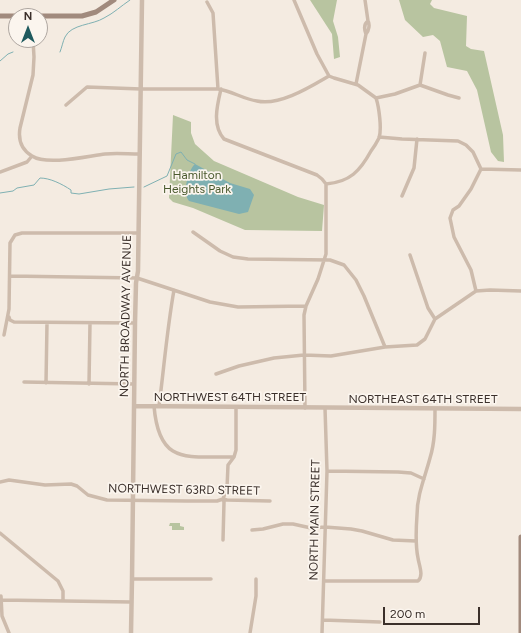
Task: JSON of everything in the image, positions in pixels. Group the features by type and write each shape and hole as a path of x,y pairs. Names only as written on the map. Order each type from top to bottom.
{"main road":[{"path":"48,16 73,16 88,14 96,12 114,0"},
{"path":"520,633 521,537"}],"street":[{"name":"NORTH BROADWAY AVENUE","path":"130,633 142,0"},
{"path":"294,0 317,54 329,76 356,84 365,89 376,98 379,110 379,137 367,160 355,174 343,181 326,184"},
{"path":"356,84 369,23 365,0"},
{"path":"206,2 213,13 219,89 216,124 224,139 319,176 326,184 327,244 325,260 306,306 304,315 305,408"},
{"path":"33,48 33,75 19,135 23,147 27,153 44,160 71,159 106,154 139,154"},
{"path":"420,85 425,53"},
{"path":"66,105 87,87 219,89 254,101 270,102 303,91 329,76"},
{"path":"376,98 395,94 420,85 448,96 459,98"},
{"path":"379,137 458,141 462,142 474,152 481,169 471,189 459,206 453,210 450,218 454,237 471,270 476,291"},
{"path":"402,196 414,168 418,140"},
{"path":"0,172 27,162 32,156"},
{"path":"481,169 521,170"},
{"path":"193,232 220,251 233,257 248,259 325,260 344,265 356,280 385,347"},
{"path":"4,335 8,315 10,243 15,235 22,233 138,233"},
{"path":"410,255 428,308 435,319"},
{"path":"10,276 137,278 210,302 233,307 306,306"},
{"path":"174,290 168,323 166,359 157,406 157,430 164,443 172,452 184,456 234,457"},
{"path":"216,374 263,359 304,355 331,356 385,347 417,345 425,339 435,319 476,291 521,291"},
{"path":"8,315 10,320 14,322 135,323"},
{"path":"89,384 90,322"},
{"path":"46,383 47,323"},
{"path":"24,382 134,384"},
{"name":"NORTHWEST 64TH STREET","path":"134,406 325,408"},
{"path":"223,540 223,499 227,488 228,465 234,457 236,446 236,407"},
{"name":"NORTHEAST 64TH STREET","path":"325,408 521,409"},
{"name":"NORTH MAIN STREET","path":"322,633 325,581 327,471 325,408"},
{"path":"325,581 418,581 421,578 416,541 417,504 433,448 435,409"},
{"path":"327,471 411,473 424,479"},
{"name":"NORTHWEST 63RD STREET","path":"0,482 7,480 45,485 71,484 77,486 88,495 107,500 217,501 223,499 270,501"},
{"path":"252,530 282,524 293,524 311,528 325,527 362,531 393,540 416,541"},
{"path":"0,533 58,580 63,591 63,601"},
{"path":"132,579 211,579"},
{"path":"250,633 256,596 256,579"},
{"path":"10,633 2,616 1,598 131,602"},
{"path":"323,620 380,622"}],"green space":[{"path":"310,0 337,0 333,21 338,37 340,57 334,59 332,34"},
{"path":"399,0 432,0 430,4 434,8 467,16 466,46 471,49 484,51 503,135 504,162 498,161 491,152 477,90 467,71 447,67 440,41 433,35 423,37 405,20"},
{"name":"Hamilton Heights Park","path":"173,115 191,122 191,133 195,144 214,161 298,197 324,205 322,231 245,230 193,208 173,202 169,198"},
{"path":"170,523 180,523 180,526 184,527 184,530 172,530 172,526 169,526"}],"water":[{"path":"195,164 230,183 250,189 254,195 248,212 239,214 189,201 186,193 186,187 188,176"}],"waterway":[{"path":"60,52 65,37 72,30 104,18 130,0"},
{"path":"0,61 8,54 13,52"},
{"path":"144,187 167,176 176,154 181,152 187,160 195,164"},
{"path":"0,193 34,185 40,178 56,182 71,190 71,193 79,194 134,187"}]}
